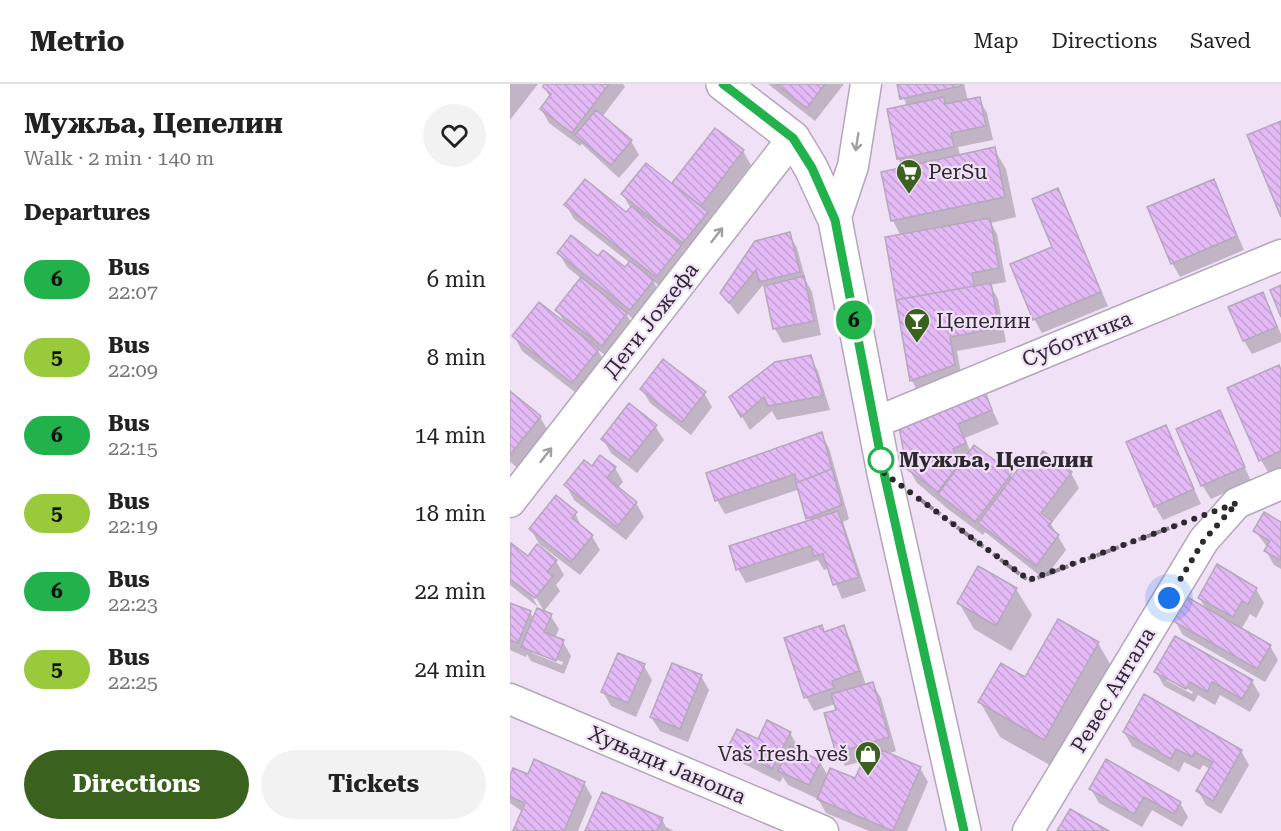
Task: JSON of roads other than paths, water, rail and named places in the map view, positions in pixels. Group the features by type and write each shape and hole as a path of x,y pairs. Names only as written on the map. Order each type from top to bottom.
{"street":[{"path":"723,84 793,138 812,168 835,220 874,423 964,831"},
{"path":"835,220 854,166 866,84"},
{"name":"Деги Јожефа","path":"510,502 793,138"},
{"name":"Суботичка","path":"874,423 1281,255"},
{"name":"Ревес Антала","path":"1028,831 1204,540 1237,503 1281,484"},
{"name":"Хуњади Јаноша","path":"510,699 823,831"}],"place":[{"name":"PerSu","path":"909,195"},
{"name":"Цепелин","path":"917,344"},
{"name":"Мужља, Цепелин","path":"881,460"},
{"name":"Vaš fresh veš","path":"868,777"}]}
